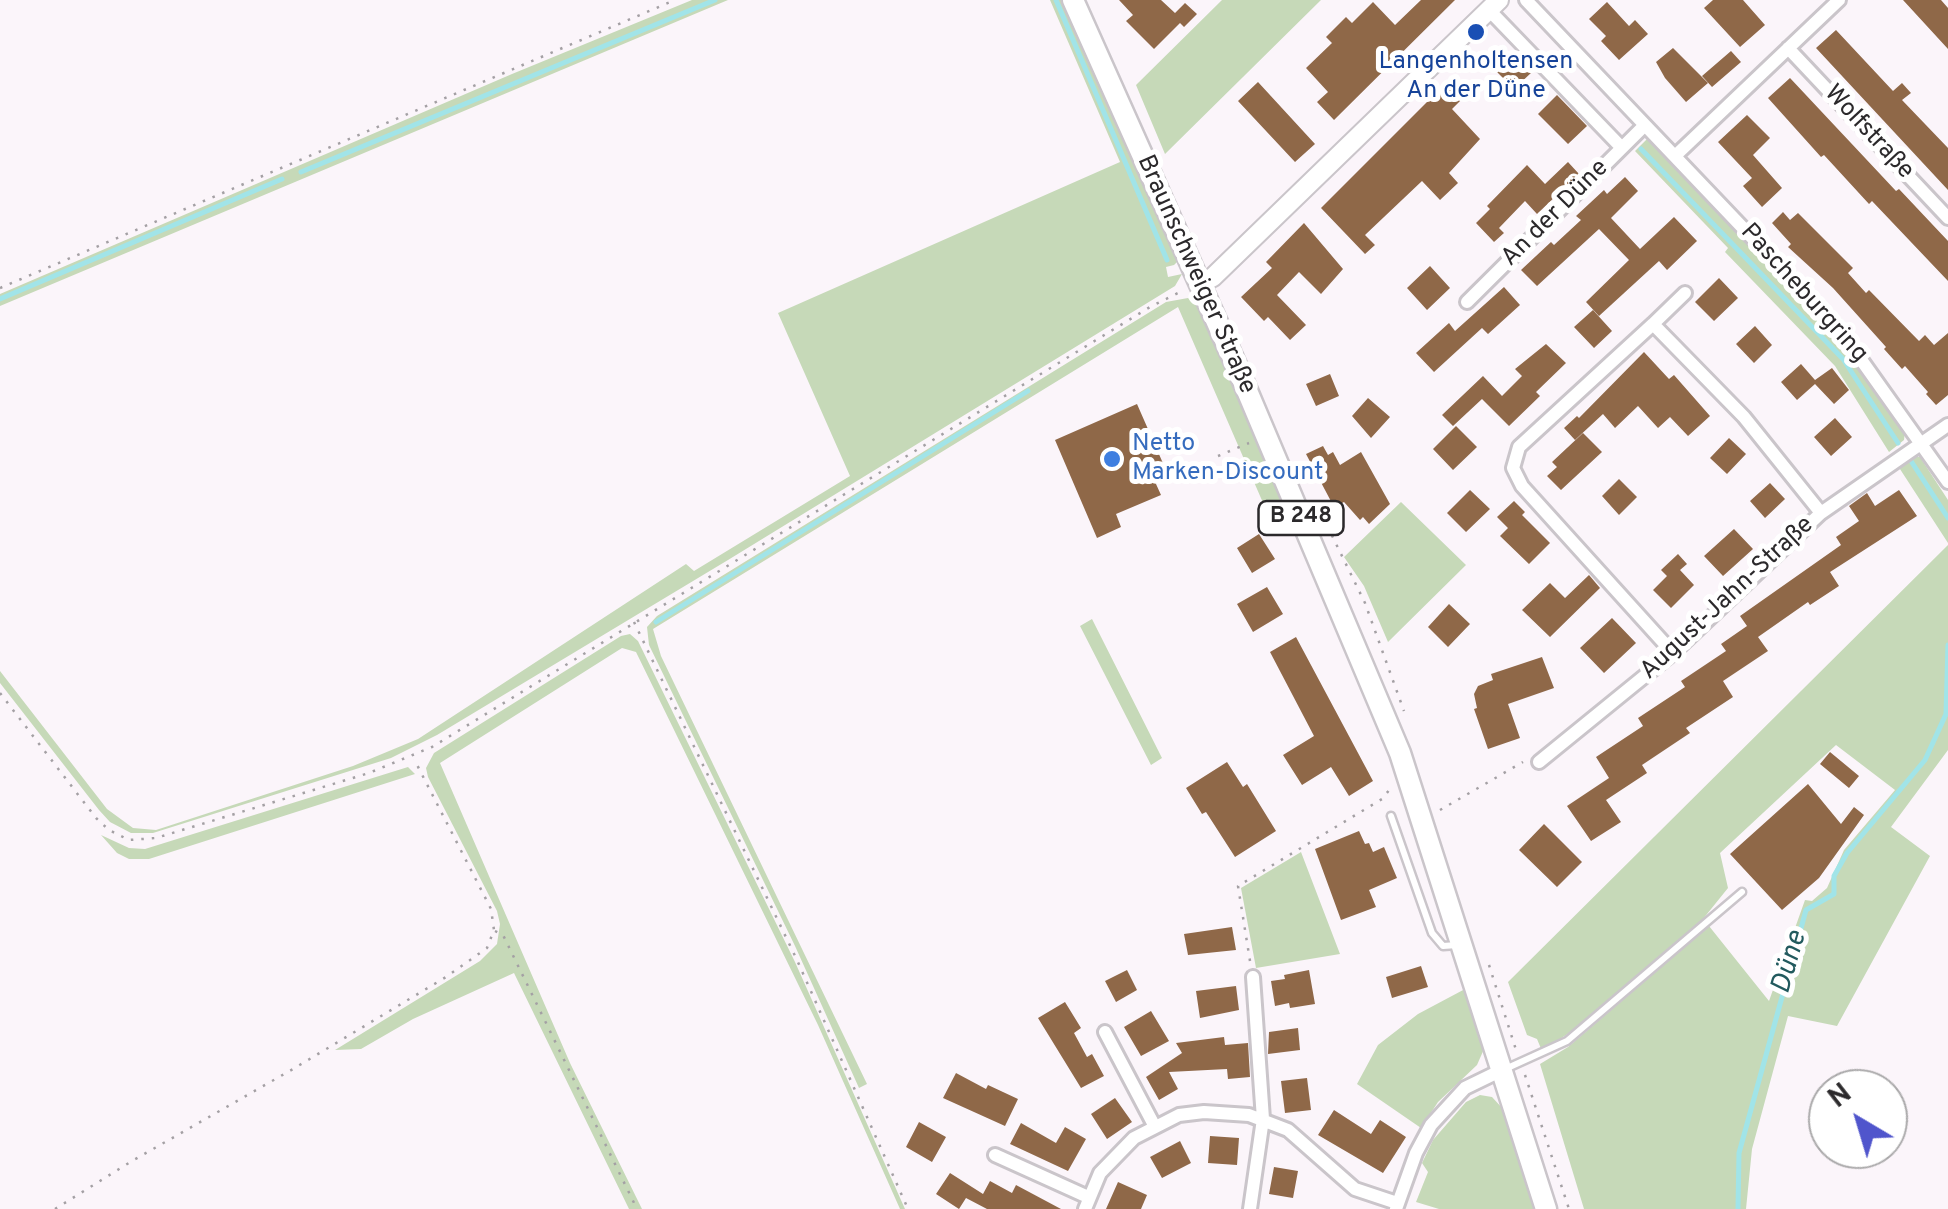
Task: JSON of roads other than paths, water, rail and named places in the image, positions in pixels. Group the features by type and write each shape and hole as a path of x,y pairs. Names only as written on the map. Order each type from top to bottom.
{"main road":[{"name":"Braunschweiger Straße","path":"1073,0 1350,626 1409,777 1463,944 1512,1067 1546,1209"}],"street":[{"name":"Pascheburgring","path":"1526,0 1840,330 1948,482"},
{"path":"1675,156 1839,0"},
{"path":"1200,284 1214,276 1494,5 1622,148"},
{"name":"Wolfstraße","path":"1788,48 1948,218"},
{"name":"An der Düne","path":"1467,302 1645,125"},
{"path":"1674,654 1522,486 1513,468 1518,447 1684,292"},
{"path":"1653,324 1744,418 1821,513"},
{"path":"1920,442 1948,425"},
{"name":"August-Jahn-Straße","path":"1539,762 1674,654 1821,513 1920,442"},
{"path":"1250,1209 1263,1120 1253,977"},
{"path":"1105,1032 1154,1125"},
{"path":"995,1155 1087,1203 1100,1172 1116,1152 1154,1125 1180,1115 1204,1112 1263,1120 1288,1130 1355,1188 1397,1206 1431,1125 1465,1088 1482,1077 1512,1067"}],"lane":[{"path":"1392,816 1432,933 1442,946 1463,944"},
{"path":"1512,1067 1567,1042 1742,892"}],"waterway":[{"path":"301,172 715,0"},
{"path":"1056,0 1167,260"},
{"name":"Düne","path":"1641,149 1843,359 1898,443"},
{"path":"0,299 282,179"},
{"path":"656,622 1028,391"},
{"name":"Düne","path":"1911,461 1948,518"},
{"name":"Düne","path":"1738,1209 1739,1153 1806,910 1834,894 1834,876 1847,853 1925,760 1946,714 1948,645"}],"place":[{"name":"Langenholtensen An der Düne","path":"1476,32"},
{"name":"Netto Marken-Discount","path":"1112,459"}]}
